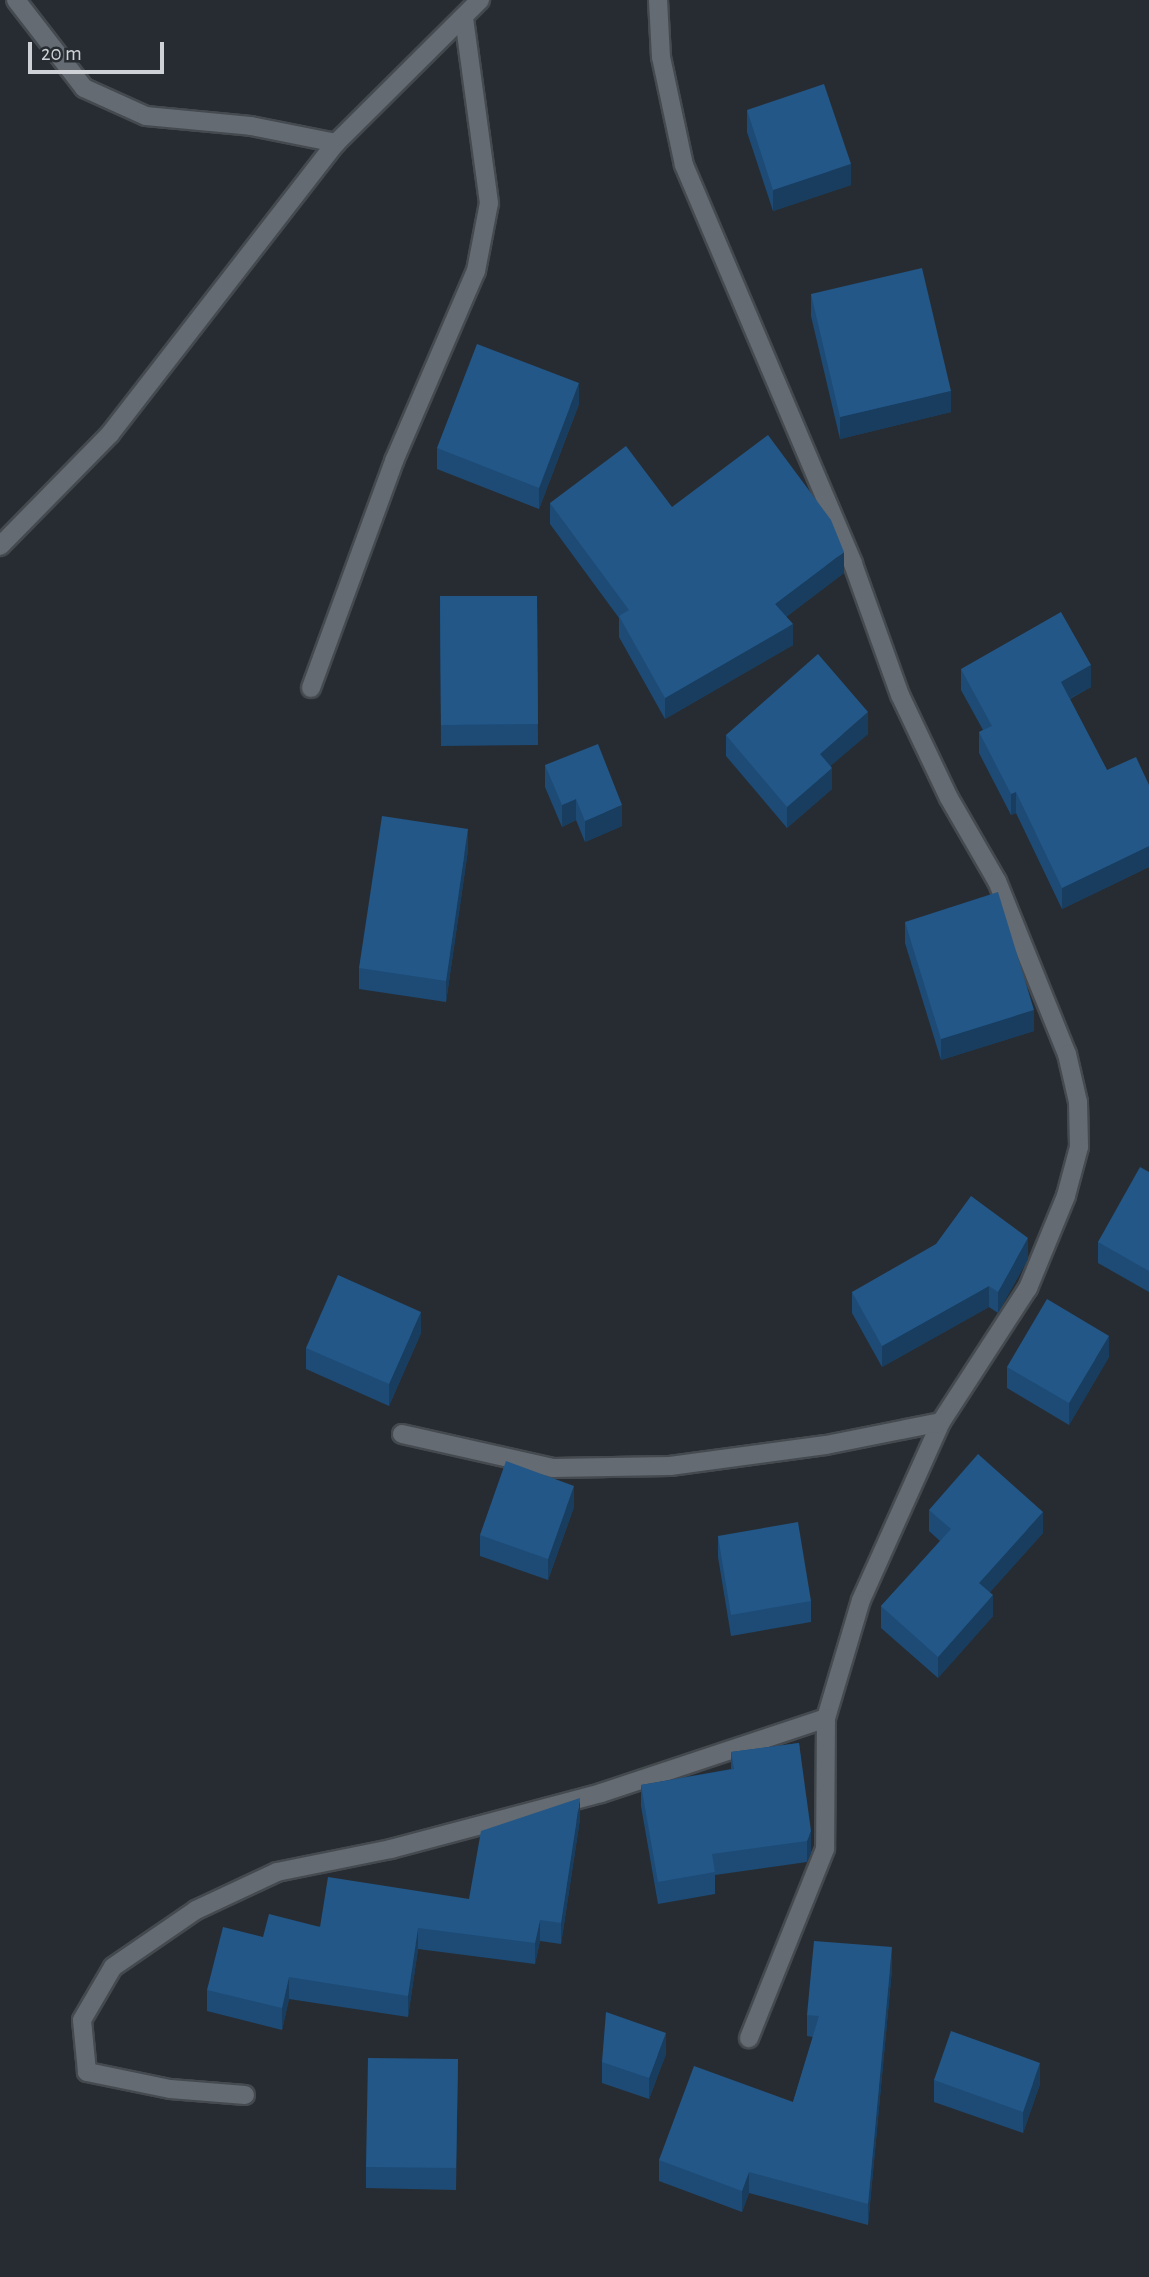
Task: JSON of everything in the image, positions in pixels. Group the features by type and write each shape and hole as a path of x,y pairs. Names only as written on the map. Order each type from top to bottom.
{"street":[{"path":"16,0 84,88 146,116 251,126 337,143"},
{"path":"0,546 110,433 337,143 464,19 480,0"},
{"path":"658,0 661,57 684,165 853,564 901,695 949,799 997,881 1068,1054 1078,1102 1076,1159 1028,1288 942,1422 861,1600 827,1718 825,1849 749,2038"},
{"path":"311,688 394,461 477,271 489,203 464,19"},
{"path":"402,1434 553,1468 670,1466 826,1445 942,1422"},
{"path":"244,2095 170,2089 87,2072 82,2020 113,1967 196,1910 277,1872 391,1849 601,1793 827,1718"}],"building":[{"path":"824,84 851,164 773,190 747,110"},
{"path":"922,268 951,391 840,417 811,294"},
{"path":"477,344 579,383 539,488 437,448"},
{"path":"768,435 831,520 844,552 775,604 793,624 665,698 619,616 629,610 550,503 626,446 672,507"},
{"path":"440,596 537,596 538,724 441,725"},
{"path":"1061,612 1091,665 1061,682 1107,770 1136,757 1149,785 1149,846 1062,888 1016,792 1011,794 979,732 992,726 961,669"},
{"path":"818,654 868,712 820,754 832,768 787,807 726,735"},
{"path":"598,744 622,805 585,821 576,799 562,805 545,765"},
{"path":"382,816 468,829 446,981 359,968"},
{"path":"998,892 1034,1010 941,1039 905,922"},
{"path":"1140,1167 1149,1172 1149,1271 1098,1242"},
{"path":"971,1196 1028,1238 998,1292 989,1286 882,1346 852,1292 936,1244"},
{"path":"338,1275 421,1312 389,1384 306,1348"},
{"path":"1047,1299 1109,1336 1069,1403 1007,1367"},
{"path":"978,1454 1043,1512 979,1583 993,1595 938,1657 881,1606 951,1529 929,1510"},
{"path":"506,1461 574,1486 548,1559 480,1535"},
{"path":"798,1522 811,1601 731,1615 718,1536"},
{"path":"799,1743 811,1831 807,1841 712,1854 715,1872 658,1882 641,1785 734,1769 731,1752"},
{"path":"580,1798 561,1923 540,1920 535,1943 418,1928 408,1996 289,1977 282,2008 207,1990 223,1927 263,1937 269,1914 320,1927 328,1877 469,1899 481,1831"},
{"path":"814,1941 892,1947 868,2204 749,2172 742,2191 659,2160 694,2066 793,2102 819,2016 807,2015"},
{"path":"606,2012 666,2033 649,2078 602,2062"},
{"path":"951,2031 1040,2063 1023,2112 934,2080"},
{"path":"368,2058 458,2059 456,2168 366,2167"}]}
